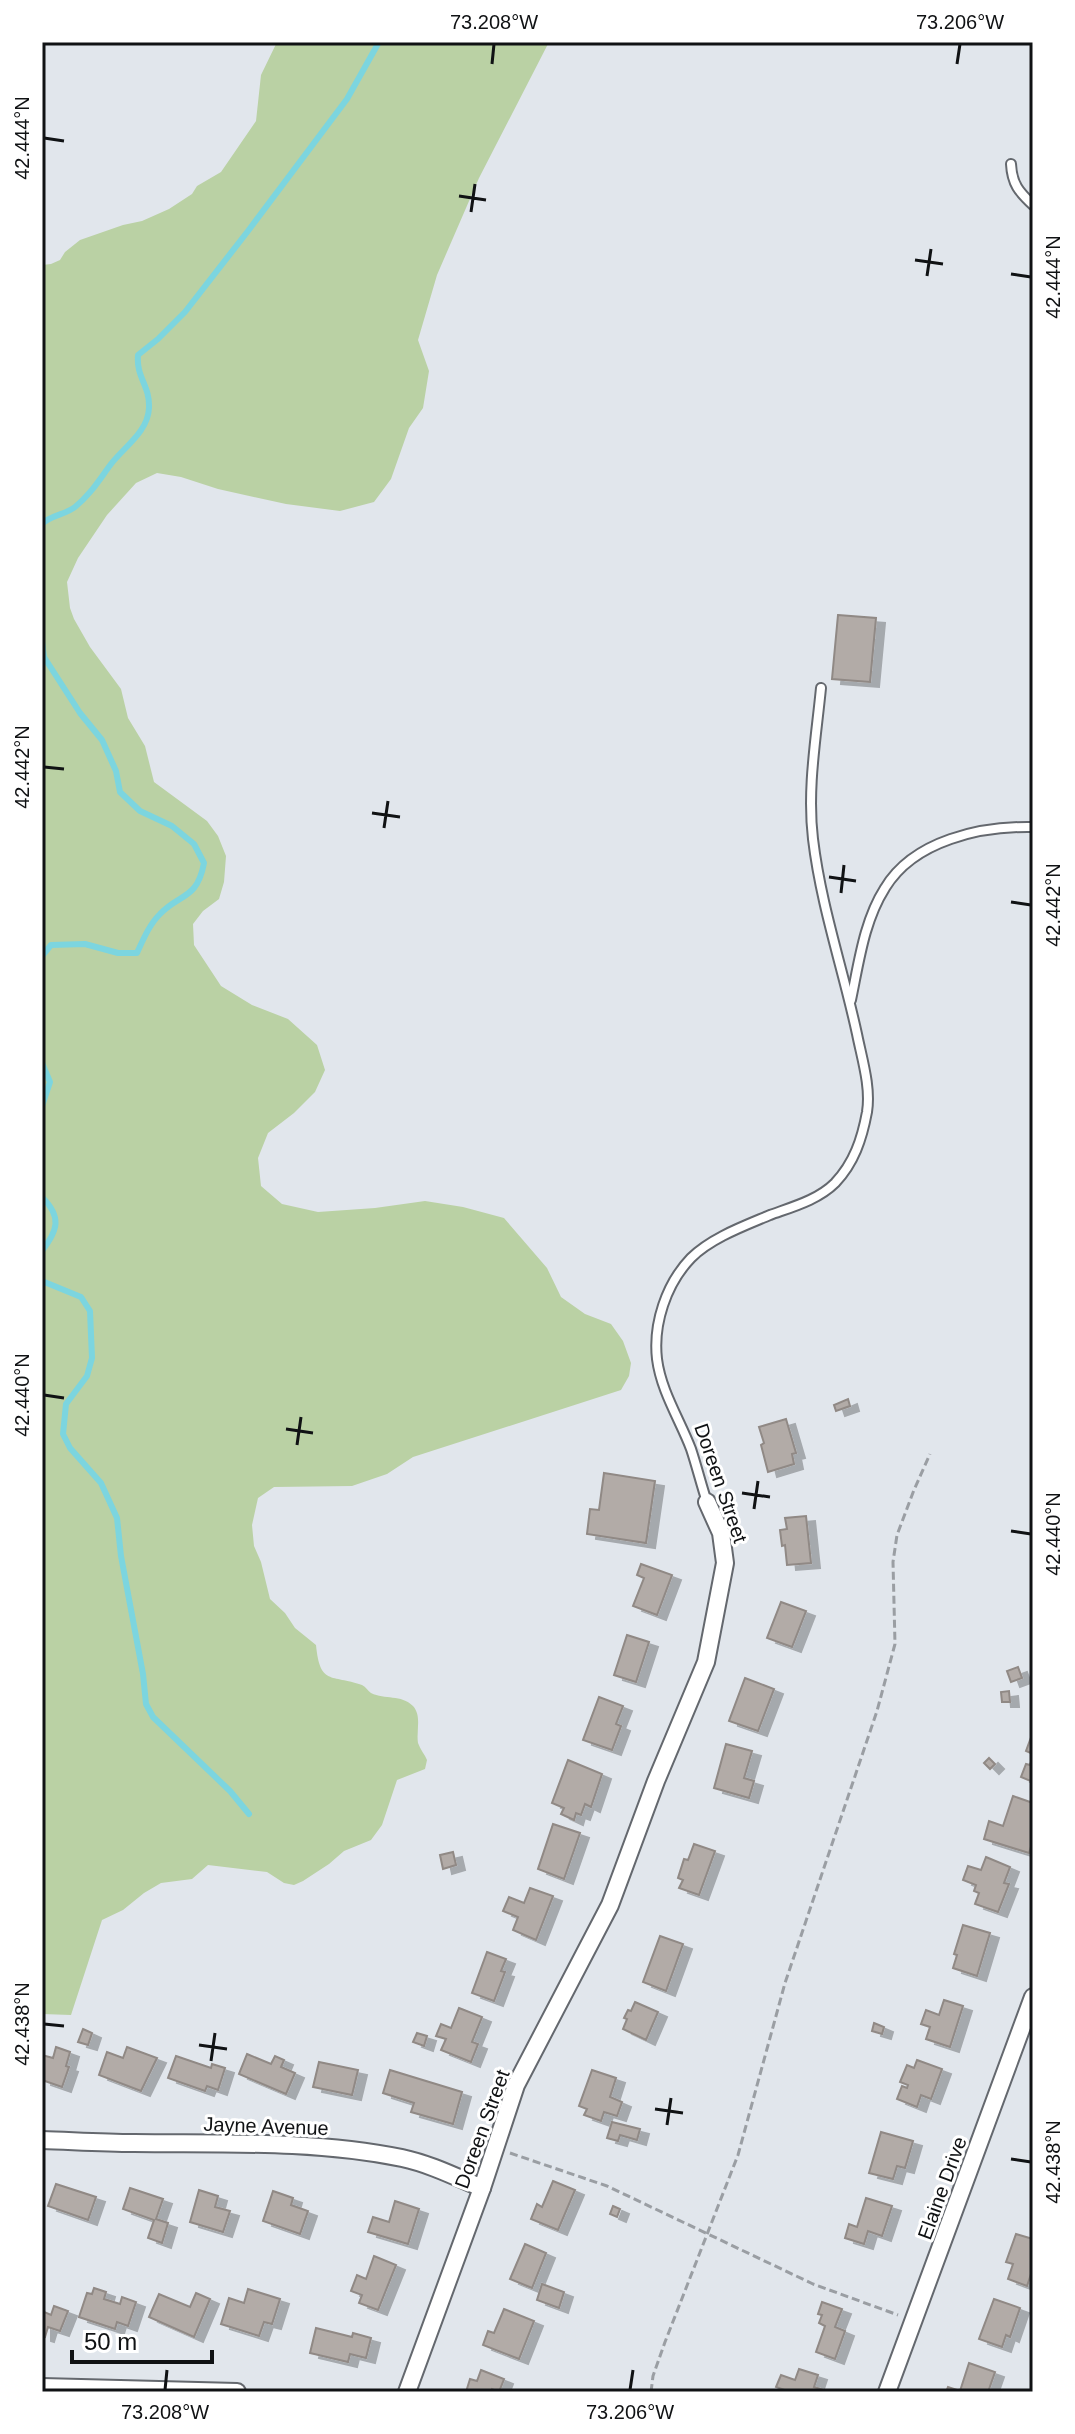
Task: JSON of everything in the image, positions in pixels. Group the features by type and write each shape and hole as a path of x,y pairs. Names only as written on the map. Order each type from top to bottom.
{"street":[{"name":"Doreen Street","path":"407,2392 482,2188 516,2085 610,1905 656,1781 706,1662 725,1563 721,1533 707,1502"},
{"name":"Elaine Drive","path":"887,2392 1033,1997"},
{"name":"Jayne Avenue","path":"42,2140 238,2142 333,2148 433,2167 482,2188"},
{"path":"42,2387 237,2392"}],"lane":[{"path":"1011,164 1012,179 1018,191 1033,205"},
{"name":"Doreen Street","path":"707,1502 690,1449 659,1374 656,1355 659,1319 667,1295 692,1256 732,1232 810,1199 833,1185 849,1166 868,1108 865,1072 813,840 810,798 821,688"},
{"path":"850,1005 864,939 874,909 885,886 901,868 930,848 955,836 1033,827"}],"path":[{"path":"651,2392 665,2342 738,2155 794,1953 877,1711 895,1644 893,1562 897,1535 930,1454"},
{"path":"495,2148 607,2186 813,2284 914,2321"}],"green space":[{"path":"277,42 549,42 479,178 437,275 418,340 429,371 423,408 409,428 391,479 374,502 340,511 286,504 157,473 136,483 107,515 78,558 67,582 70,608 90,647 121,689 128,718 145,746 154,782 207,821 218,836 226,856 219,899 203,911 193,924 194,945 221,986 252,1005 288,1019 317,1045 325,1070 315,1092 268,1133 258,1158 261,1186 282,1204 318,1212 425,1201 504,1218 547,1268 561,1297 585,1314 611,1324 623,1341 631,1363 629,1376 621,1390 413,1457 387,1474 352,1486 274,1487 258,1498 252,1525 254,1546 270,1599 295,1628 316,1645 324,1673 362,1685 376,1695 403,1700 413,1706 418,1719 418,1743 427,1760 425,1769 397,1780 382,1825 371,1840 344,1851 294,1885 284,1883 267,1872 208,1865 192,1879 161,1883 144,1893 123,1910 102,1920 71,2015 42,2014 42,769 45,751 42,735 42,265 60,260 80,240 142,221 169,209 192,194 197,186 221,172 256,121 261,75"}],"building":[{"path":"838,615 876,618 870,682 832,679"},
{"path":"848,1399 850,1406 836,1411 834,1405"},
{"path":"786,1419 796,1453 792,1454 794,1464 768,1472 759,1427"},
{"path":"604,1473 655,1481 646,1543 587,1534 590,1509 599,1510"},
{"path":"806,1516 811,1563 787,1565 780,1530 787,1529 785,1518"},
{"path":"641,1564 672,1575 657,1615 633,1606 644,1578 637,1575"},
{"path":"781,1602 806,1611 792,1647 767,1638"},
{"path":"627,1635 649,1642 636,1682 614,1675"},
{"path":"1018,1667 1022,1678 1011,1682 1007,1671"},
{"path":"745,1678 774,1689 758,1731 729,1721"},
{"path":"1009,1691 1010,1702 1002,1702 1001,1692"},
{"path":"599,1697 623,1706 616,1724 621,1726 612,1750 583,1740"},
{"path":"1033,1732 1033,1754 1026,1751"},
{"path":"726,1744 752,1751 744,1778 754,1781 749,1798 714,1788"},
{"path":"1033,1755 1033,1782 1021,1777"},
{"path":"989,1758 995,1764 990,1769 984,1763"},
{"path":"568,1760 602,1774 591,1807 585,1804 581,1815 576,1813 574,1820 561,1814 564,1808 552,1803"},
{"path":"1013,1796 1033,1803 1033,1840 1029,1853 984,1839 989,1821 1003,1826"},
{"path":"553,1824 580,1833 564,1879 538,1869"},
{"path":"694,1844 715,1851 699,1895 679,1888 683,1880 678,1878 684,1859 688,1860"},
{"path":"453,1852 456,1865 443,1869 440,1855"},
{"path":"986,1857 1010,1867 1004,1883 1009,1884 998,1912 975,1904 979,1893 974,1891 976,1885 963,1880 968,1866 981,1870"},
{"path":"530,1888 553,1896 536,1940 513,1930 518,1917 503,1911 509,1897 524,1903"},
{"path":"963,1925 990,1933 977,1976 953,1968"},
{"path":"660,1936 683,1944 666,1991 643,1982"},
{"path":"487,1952 506,1959 501,1971 505,1972 494,2001 472,1993"},
{"path":"944,2000 963,2006 950,2047 926,2039 930,2027 921,2024 926,2010 939,2015"},
{"path":"635,2002 658,2012 646,2040 623,2029 627,2019 624,2018"},
{"path":"459,2008 482,2017 472,2042 478,2044 471,2062 441,2050 446,2039 436,2036 441,2024 451,2028"},
{"path":"874,2023 884,2027 882,2034 872,2031"},
{"path":"83,2029 92,2033 88,2045 78,2042"},
{"path":"417,2033 427,2036 424,2046 413,2042"},
{"path":"56,2047 70,2052 62,2087 42,2080 42,2055 53,2058"},
{"path":"127,2047 157,2058 141,2091 99,2075 107,2052 123,2058"},
{"path":"247,2054 271,2064 275,2056 284,2060 281,2067 295,2073 286,2094 239,2074"},
{"path":"176,2056 211,2068 212,2064 225,2068 218,2090 207,2086 205,2091 168,2078"},
{"path":"917,2060 942,2069 931,2099 921,2095 917,2107 897,2099 902,2086 907,2088 908,2085 900,2082 907,2065 914,2068"},
{"path":"319,2062 358,2070 352,2095 313,2087"},
{"path":"390,2070 462,2092 453,2124 411,2112 414,2103 383,2093"},
{"path":"592,2070 616,2078 610,2097 622,2102 617,2116 604,2112 601,2121 584,2115 587,2109 579,2106"},
{"path":"612,2122 640,2129 637,2140 620,2135 618,2141 607,2138"},
{"path":"881,2132 913,2141 905,2168 897,2166 893,2179 869,2173"},
{"path":"553,2181 575,2190 558,2230 531,2219 537,2204 542,2207"},
{"path":"56,2184 96,2197 88,2220 48,2206"},
{"path":"130,2188 163,2199 156,2219 168,2223 162,2243 148,2238 154,2220 123,2209"},
{"path":"199,2190 218,2196 215,2207 230,2211 223,2232 190,2222"},
{"path":"273,2191 293,2198 291,2205 308,2211 300,2234 263,2221"},
{"path":"866,2198 892,2206 882,2236 868,2231 864,2244 845,2238 849,2224 857,2227"},
{"path":"395,2201 419,2209 408,2244 368,2232 373,2217 389,2222"},
{"path":"613,2206 620,2209 617,2217 610,2214"},
{"path":"1016,2234 1033,2239 1033,2268 1027,2286 1008,2279 1013,2264 1006,2262"},
{"path":"525,2244 546,2253 532,2288 510,2279"},
{"path":"374,2256 396,2265 378,2310 359,2303 362,2295 351,2291 357,2275 366,2279"},
{"path":"542,2284 564,2292 559,2308 537,2300"},
{"path":"94,2288 106,2292 104,2299 120,2304 122,2297 136,2302 128,2326 117,2322 115,2329 79,2317 87,2293 92,2294"},
{"path":"248,2289 280,2299 272,2324 264,2322 259,2336 221,2324 229,2298 244,2303"},
{"path":"196,2293 210,2299 194,2337 149,2317 159,2294 190,2307"},
{"path":"994,2299 1020,2308 1010,2337 1006,2335 1002,2347 979,2339"},
{"path":"822,2302 842,2309 835,2327 845,2331 835,2359 816,2352 825,2326 819,2323"},
{"path":"54,2306 68,2311 60,2331 48,2327 45,2337 42,2336 42,2311 51,2315"},
{"path":"504,2309 534,2321 519,2359 483,2345 488,2331 494,2333"},
{"path":"316,2328 352,2337 353,2333 371,2338 366,2358 350,2354 348,2362 310,2353"},
{"path":"969,2363 995,2372 988,2392 946,2392 948,2387 960,2391"},
{"path":"799,2369 818,2375 814,2387 823,2392 790,2392 776,2387 781,2375 795,2380"},
{"path":"481,2370 504,2379 499,2392 492,2389 491,2392 466,2392 470,2379 477,2381"}],"waterway":[{"path":"42,524 81,502 140,432 149,408 138,355 185,312 248,231 347,99 379,42"},
{"path":"42,642 44,657 80,713 102,740 116,771 120,792 140,811 172,826 194,844 204,863 197,884 156,918 137,953 118,953 85,944 51,945 42,956"},
{"path":"42,1063 50,1082 42,1106"},
{"path":"42,1197 53,1211 56,1224 52,1237 42,1251"},
{"path":"42,1281 81,1297 90,1311 92,1358 87,1376 66,1404 63,1434 70,1448 101,1483 117,1518 146,1704 153,1717 230,1791 249,1814"}]}
